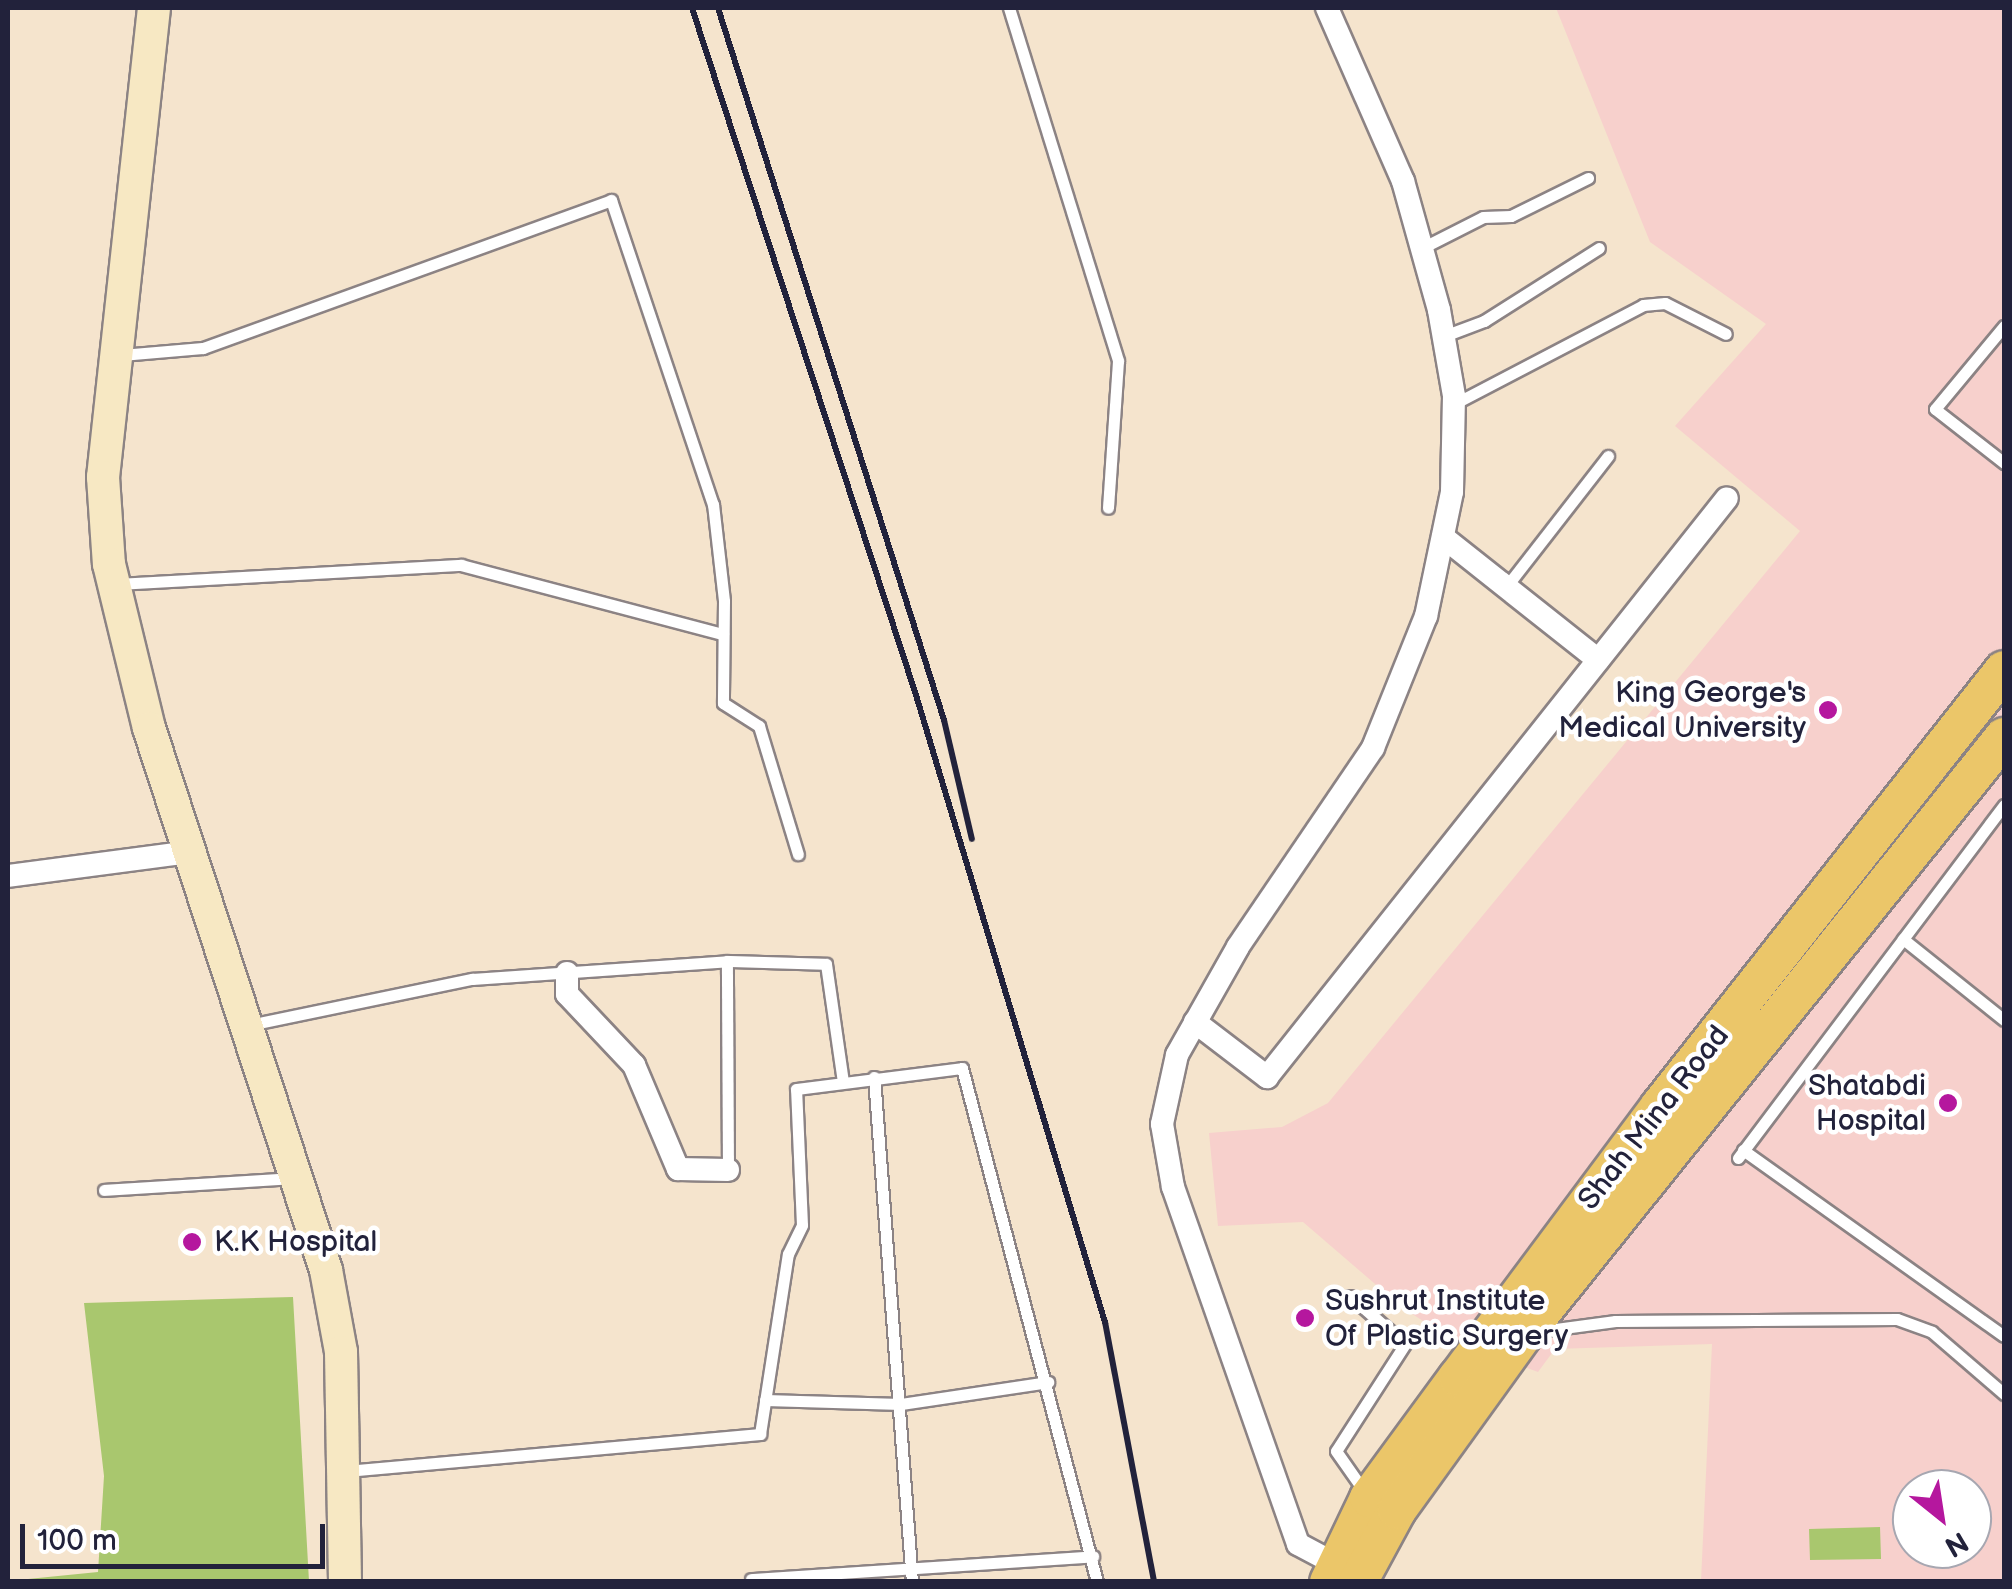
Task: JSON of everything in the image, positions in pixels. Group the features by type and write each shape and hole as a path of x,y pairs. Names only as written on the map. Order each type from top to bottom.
{"main road":[{"name":"Shah Mina Road","path":"1345,1575 1397,1510 1512,1328 1742,1005 2004,670"},
{"name":"Shah Mina Road","path":"1345,1575 1369,1498 1772,1029 2004,737"},
{"path":"1940,754 1971,779"},
{"path":"1742,1005 1772,1029"}],"street":[{"path":"154,8 102,476 114,584 149,728 326,1270 341,1352 344,1582"},
{"path":"1327,8 1403,181 1422,248 1444,336 1454,404 1452,492 1426,616 1372,748 1176,1055 1162,1124 1173,1187 1298,1544 1345,1575"},
{"path":"1195,1022 1267,1077 1727,498"},
{"path":"1443,536 1598,660"},
{"path":"8,876 191,852"},
{"path":"566,974 567,994 634,1064 678,1169 728,1170"}],"lane":[{"path":"1009,8 1118,361 1108,508"},
{"path":"1422,248 1482,217 1511,216 1588,178"},
{"path":"117,356 203,348 610,200 713,504 723,634 723,703 759,726 798,854"},
{"path":"1444,336 1484,321 1599,248"},
{"path":"1454,404 1643,305 1665,303 1726,334"},
{"path":"2004,326 1935,409 2004,463"},
{"path":"1506,587 1608,456"},
{"path":"114,584 461,566 723,634"},
{"path":"2004,806 1740,1154 2004,1336"},
{"path":"1903,939 2004,1020"},
{"path":"249,1026 472,979 728,960 826,964 843,1082"},
{"path":"728,960 728,1170"},
{"path":"343,1472 760,1434 788,1254 802,1225 796,1089 962,1068 1048,1382 1097,1582"},
{"path":"874,1077 902,1404 912,1575"},
{"path":"104,1190 298,1178"},
{"path":"1350,1296 1405,1344 1336,1451 1369,1498"},
{"path":"1512,1328 1614,1321 1897,1319 1932,1332 2004,1394"},
{"path":"764,1400 902,1404 1048,1382"},
{"path":"751,1579 912,1575 1093,1556"}],"shaded area":[{"name":"King George's Medical University","path":"1556,8 2004,8 2004,1581 1701,1581 1712,1344 1555,1349 1538,1372 1454,1341 1403,1308 1303,1222 1218,1226 1209,1133 1282,1127 1328,1103 1800,531 1675,426 1766,324 1650,242"}],"green space":[{"path":"293,1297 309,1581 8,1581 98,1572 104,1476 84,1303"},
{"path":"1880,1527 1881,1559 1810,1560 1809,1529"}],"railway":[{"path":"692,8 916,695 1105,1322 1154,1582"},
{"path":"718,8 944,720 972,839"}],"place":[{"name":"King George's Medical University","path":"1828,710"},
{"name":"Shatabdi Hospital","path":"1948,1103"},
{"name":"K.K Hospital","path":"192,1242"},
{"name":"Sushrut Institute Of Plastic Surgery","path":"1305,1318"}]}
